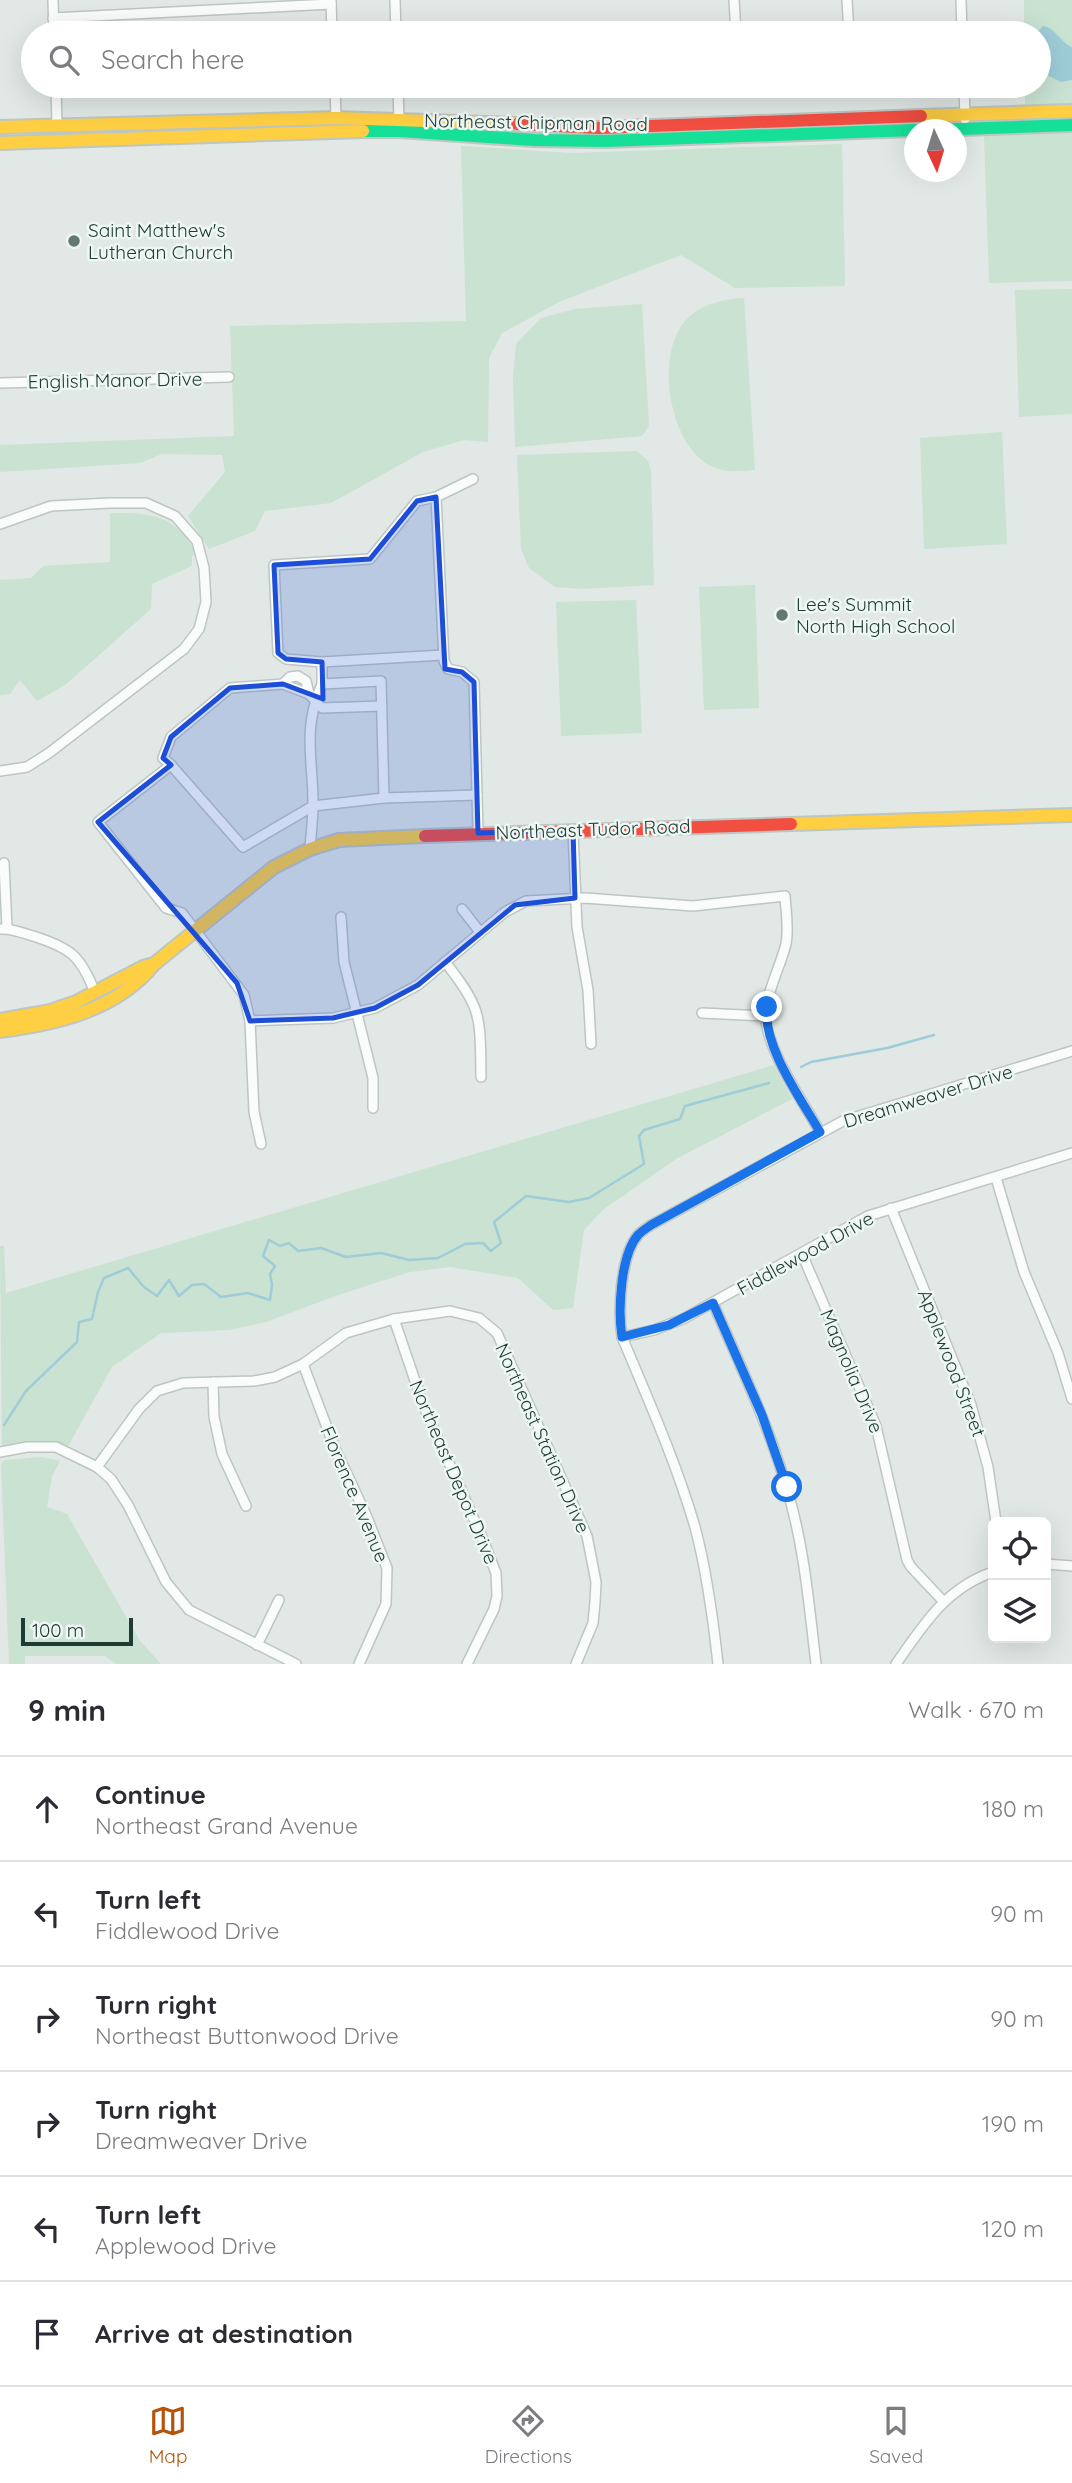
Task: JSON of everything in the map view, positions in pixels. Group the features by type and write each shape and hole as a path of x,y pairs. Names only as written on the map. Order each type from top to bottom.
{"main road":[{"name":"Northeast Chipman Road","path":"967,122 1072,111"},
{"name":"Northeast Chipman Road","path":"0,127 336,118 534,140 605,141 904,130"},
{"name":"Northeast Chipman Road","path":"967,122 1072,125"},
{"path":"59,140 61,134 69,132 138,128 158,123"},
{"name":"Northeast Chipman Road","path":"0,143 337,131 399,125 599,128 904,123"},
{"name":"Northeast Tudor Road","path":"0,1031 52,1024 84,1012 139,982 154,964 274,867 310,849 339,840 478,833 1072,815"},
{"name":"Northeast Tudor Road","path":"0,1020 50,1011 95,993 143,967 154,964"}],"street":[{"path":"53,0 53,21"},
{"path":"395,0 396,21"},
{"path":"734,0 735,21"},
{"path":"847,0 848,21"},
{"path":"961,0 962,21"},
{"path":"53,18 331,2 332,21"},
{"path":"56,98 57,126"},
{"path":"335,98 336,118"},
{"path":"398,98 399,125"},
{"path":"964,98 965,119"},
{"name":"English Manor Drive","path":"0,383 229,377"},
{"path":"443,655 322,662 286,659 278,653 274,565 370,559 417,501 436,497 473,479"},
{"path":"436,497 443,655 448,669 462,672 474,681 478,833"},
{"path":"0,524 51,506 146,503 175,516 197,541 204,568 205,602 199,629 184,649 27,767 0,771"},
{"path":"310,849 313,806 309,732 312,697 323,684 322,662"},
{"path":"382,706 322,708 312,697 306,681 299,676 290,677 283,684 230,688 171,737 163,758 243,847 313,806 384,798 477,795"},
{"path":"323,684 381,681 384,798"},
{"path":"171,765 98,822 166,908 182,913 244,995 250,1021 253,1095 261,1144"},
{"path":"573,830 578,935 588,990 591,1044"},
{"path":"4,863 4,929 58,944 73,953 83,965 95,993"},
{"path":"250,1021 333,1018 375,1008 405,993 505,912 526,901 575,898 693,906 785,896 786,942 769,996 767,1028 774,1050 820,1132"},
{"path":"462,909 480,932"},
{"path":"341,917 344,962 371,1068 373,1108"},
{"path":"445,962 467,990 478,1013 481,1077"},
{"path":"702,1013 766,1016"},
{"name":"Dreamweaver Drive","path":"622,1337 619,1318 623,1275 637,1236 651,1225 844,1121 1072,1051"},
{"name":"Fiddlewood Drive","path":"622,1337 669,1325 802,1254 850,1225 891,1208 1072,1153"},
{"path":"996,1178 1024,1272 1058,1353 1072,1399"},
{"name":"Applewood Street","path":"891,1208 971,1405 988,1467 995,1517"},
{"name":"Magnolia Drive","path":"802,1254 876,1426 907,1560 944,1602"},
{"path":"713,1303 762,1415 787,1487 806,1577 816,1664"},
{"name":"Northeast Station Drive","path":"97,1467 139,1409 157,1391 183,1383 264,1380 303,1364 346,1333 394,1319 450,1311 479,1318 497,1333 587,1536 596,1583 595,1602 593,1623 576,1664"},
{"name":"Northeast Depot Drive","path":"394,1319 424,1407 496,1573 497,1596 494,1609 467,1664"},
{"path":"622,1337 668,1449 694,1525 710,1593 718,1664"},
{"name":"Florence Avenue","path":"303,1364 334,1446 366,1514 387,1568 386,1604 359,1664"},
{"path":"213,1382 214,1417 222,1454 246,1506"},
{"path":"0,1452 27,1447 56,1447 97,1467 111,1479 123,1496 166,1582 189,1610 296,1664"},
{"path":"1051,1564 1072,1566"},
{"path":"896,1664 934,1611 967,1583 988,1574"},
{"path":"257,1645 279,1600"}],"highlighted area":[{"path":"436,497 445,669 462,672 474,682 478,833 573,830 575,898 515,905 418,985 375,1008 333,1018 250,1021 237,983 98,822 171,765 163,758 171,737 230,688 283,684 323,699 322,662 286,659 278,653 274,565 370,559 417,501"}],"green space":[{"path":"1024,0 1072,0 1072,106 1025,108 1025,98 1051,98 1051,21 1024,21"},
{"path":"1072,133 1072,281 989,283 984,135"},
{"path":"842,144 845,286 735,288 681,255 561,301 502,333 489,358 488,442 464,440 423,452 331,503 265,511 255,531 209,549 188,516 225,472 222,455 162,454 140,463 0,472 0,445 234,436 230,326 466,321 461,146 571,153"},
{"path":"1072,289 1072,414 1019,417 1015,290"},
{"path":"744,298 755,470 728,471 713,467 698,456 686,441 671,399 671,355 676,336 686,320 698,310 713,303"},
{"path":"642,304 649,426 642,436 515,447 513,378 516,344 541,318 575,309"},
{"path":"1002,432 1007,544 924,549 920,438"},
{"path":"637,451 648,461 651,471 654,585 582,589 555,587 529,568 521,549 517,455"},
{"path":"110,513 150,515 171,523 197,554 192,556 192,566 152,584 151,609 65,685 37,701 20,680 10,694 0,695 0,580 31,578 43,566 110,562"},
{"path":"755,585 759,708 704,710 699,587"},
{"path":"636,600 642,733 561,736 556,602"},
{"path":"774,1065 792,1099 676,1159 604,1209 584,1230 573,1308 553,1310 518,1278 450,1267 410,1272 266,1322 229,1330 161,1333 112,1367 66,1450 2,1447 0,1246 4,1246 6,1293"},
{"path":"41,1457 60,1461 52,1476 47,1507 67,1514 140,1641 161,1664 116,1664 105,1656 25,1656 25,1664 9,1664 1,1464 5,1460"}],"water":[{"path":"1051,29 1072,47 1072,80 1061,82 1051,77"}],"waterway":[{"path":"801,1067 811,1062 887,1048 934,1035"},
{"path":"4,1425 26,1391 77,1342 79,1322 92,1319 104,1278 128,1268 144,1287 157,1296 169,1280 179,1296 192,1285 204,1284 221,1297 248,1293 270,1300 270,1274 275,1266 263,1256 269,1240 280,1246 289,1243 298,1251 321,1248 346,1257 381,1253 409,1260 438,1258 465,1244 483,1243 491,1251 501,1243 494,1222 526,1196 569,1202 589,1198 644,1164 639,1136 644,1130 680,1119 685,1106 769,1083"}],"traffic: fast":[{"path":"967,129 1072,125"},
{"path":"363,131 605,141 904,130"}],"traffic: slow":[{"path":"921,116 1072,111"},
{"path":"0,127 336,118 517,124"},
{"path":"0,143 363,131"},
{"path":"791,824 1072,815"},
{"path":"0,1031 64,1019 104,1004 139,980 154,964 274,867 310,849 339,840 425,836"},
{"path":"0,1020 50,1011 76,1002 143,967 154,964"}],"traffic: jam":[{"path":"517,124 599,128 921,116"},
{"path":"425,836 791,824"}],"place":[{"name":"Saint Matthew's Lutheran Church","path":"74,241"},
{"name":"Lee's Summit North High School","path":"782,615"}],"route":[{"path":"767,1007 767,1028 774,1050 820,1132 651,1225 637,1236 623,1275 619,1318 622,1337 669,1325 713,1303 762,1415 787,1487"}]}
